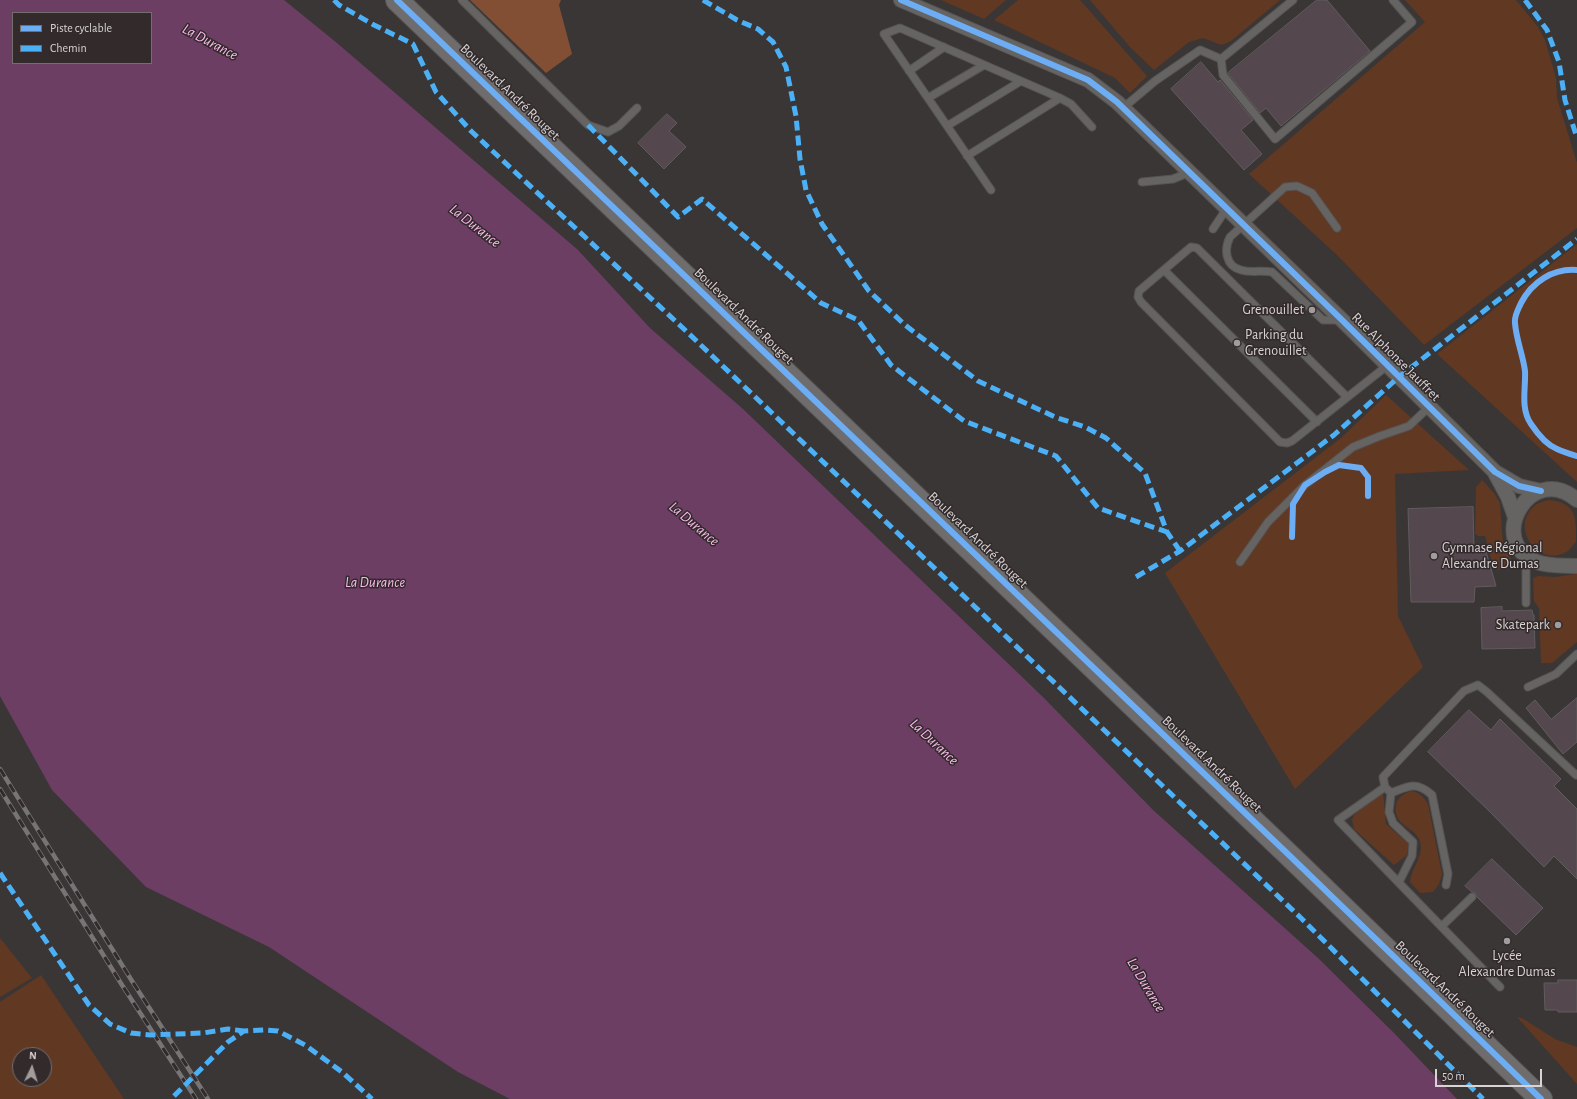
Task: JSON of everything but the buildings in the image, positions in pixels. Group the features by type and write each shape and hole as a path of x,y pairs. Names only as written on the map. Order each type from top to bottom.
{"main road":[{"name":"Boulevard André Rouget","path":"396,0 1291,857 1541,1099"}],"street":[{"name":"Rue Alphonse Jauffret","path":"901,0 1088,80 1117,102 1190,172 1388,365 1495,472 1520,486 1541,491 1562,491 1572,495 1577,500"},
{"name":"Rue Alphonse Jauffret","path":"1495,472 1508,497 1515,517 1515,538 1519,548 1526,556"},
{"path":"1515,517 1525,500 1541,491"},
{"path":"1526,556 1542,564 1577,566"},
{"path":"1560,564 1577,556"}],"lane":[{"path":"462,0 588,125 608,132 619,126 637,108"},
{"path":"1221,59 1293,0"},
{"path":"1221,59 1223,75 1276,139 1412,22 1393,0"},
{"path":"991,190 884,34 900,28 1060,98 1071,104 1092,127"},
{"path":"909,71 944,47"},
{"path":"1123,108 1155,81 1200,50 1221,59"},
{"path":"928,98 984,65"},
{"path":"947,126 1021,81"},
{"path":"967,156 1060,98"},
{"path":"1142,182 1173,179 1190,172"},
{"path":"1337,228 1312,193 1297,186 1285,187 1243,224 1230,237 1226,244 1227,259 1233,266 1240,270 1263,270 1272,272 1323,320 1342,320"},
{"path":"1213,229 1227,208"},
{"path":"1347,397 1194,246 1190,247 1139,291 1138,297 1140,302 1280,442 1286,443 1292,441 1388,365"},
{"path":"1217,268 1227,259"},
{"path":"1164,270 1317,422"},
{"path":"1240,562 1268,522 1305,485 1353,447 1409,426 1429,407"},
{"path":"1526,556 1526,603"},
{"path":"1528,687 1556,674 1577,654"},
{"path":"1391,793 1385,787 1383,777 1464,691 1478,685 1576,775 1577,774"},
{"path":"1391,793 1408,786 1423,787 1432,795 1448,874 1446,885"},
{"path":"1385,787 1338,820 1500,986"},
{"path":"1391,793 1389,812 1393,823 1413,842 1412,856 1399,882"},
{"path":"1442,926 1472,897"}],"shaded area":[{"path":"470,0 561,0 559,5 572,54 546,73"},
{"path":"941,0 1006,0 984,19"},
{"path":"1018,0 1080,0 1147,76 1130,93 1115,78 994,20"},
{"path":"1090,0 1280,0 1231,41 1221,45 1203,38 1189,42 1154,70 1129,46"},
{"path":"1405,0 1516,0 1538,27 1545,40 1556,78 1557,98 1577,163 1577,228 1424,345 1338,256 1249,174 1425,22"},
{"path":"1577,244 1577,482 1437,354"},
{"path":"1386,395 1469,470 1395,474 1398,616 1423,667 1295,789 1165,573 1341,438"},
{"path":"1482,480 1494,493 1500,503 1504,547 1512,561 1500,570 1494,569 1485,536 1478,536 1475,534 1476,487"},
{"path":"1548,500 1557,501 1569,507 1575,518 1576,542 1568,551 1557,555 1546,554 1537,550 1530,542 1526,533 1525,522 1528,513 1537,504"},
{"name":"Skatepark","path":"1577,574 1577,642 1552,663 1541,663 1539,608 1534,601 1533,578 1538,576 1556,577"},
{"path":"1411,791 1421,795 1428,804 1442,874 1439,884 1433,892 1420,893 1410,882 1421,851 1420,840 1417,835 1398,819 1396,805 1401,796"},
{"path":"1383,792 1386,824 1410,845 1406,856 1394,865 1354,829 1352,820 1354,815"},
{"path":"0,938 32,978 0,997"},
{"path":"41,975 124,1099 0,1099 0,1002"},
{"path":"1517,1017 1522,1018 1555,1039 1577,1047 1577,1084"}],"water":[{"name":"La Durance","path":"0,0 284,0 337,43 578,250 650,328 743,409 1044,698 1153,810 1318,958 1394,1033 1457,1099 510,1099 458,1072 269,947 146,887 52,790 0,696"}],"railway":[{"path":"0,769 132,981 208,1099"},
{"path":"0,789 122,985 196,1099"}],"marked path":[{"path":"334,0 339,5 374,25 413,44 436,92 471,131 685,330 1302,919 1483,1099"},
{"path":"703,0 737,20 758,29 773,42 786,67 796,116 800,159 806,190 822,224 869,291 905,325 978,381 1055,417 1085,427 1106,438 1145,473 1167,532 1180,551"},
{"path":"1525,0 1547,30 1559,62 1565,100 1577,138"},
{"path":"588,125 678,217 702,199 821,303 858,320 891,365 964,421 1056,456 1098,508 1167,532"},
{"path":"1136,577 1180,551 1334,435 1400,376 1577,239"},
{"path":"0,873 89,1005 110,1024 131,1033 150,1035 203,1033 228,1029 244,1031"},
{"path":"174,1096 228,1042 244,1031 264,1030 278,1031 305,1045 342,1072 372,1099"}],"cycle path":[{"path":"397,0 1291,857 1541,1099"},
{"path":"901,0 1088,80 1117,102 1342,320 1495,472 1519,486 1541,491"},
{"path":"1577,270 1560,271 1537,283 1526,295 1516,313 1515,318 1525,371 1524,398 1528,418 1536,431 1550,445 1577,456"},
{"path":"1292,537 1293,504 1305,485 1325,472 1339,465 1361,468 1368,477 1368,496"}],"place":[{"name":"Grenouillet","path":"1312,310"},
{"name":"Parking du Grenouillet","path":"1237,343"},
{"name":"Gymnase Régional Alexandre Dumas","path":"1434,556"},
{"name":"Skatepark","path":"1558,625"},
{"name":"Lycée Alexandre Dumas","path":"1507,941"}]}
